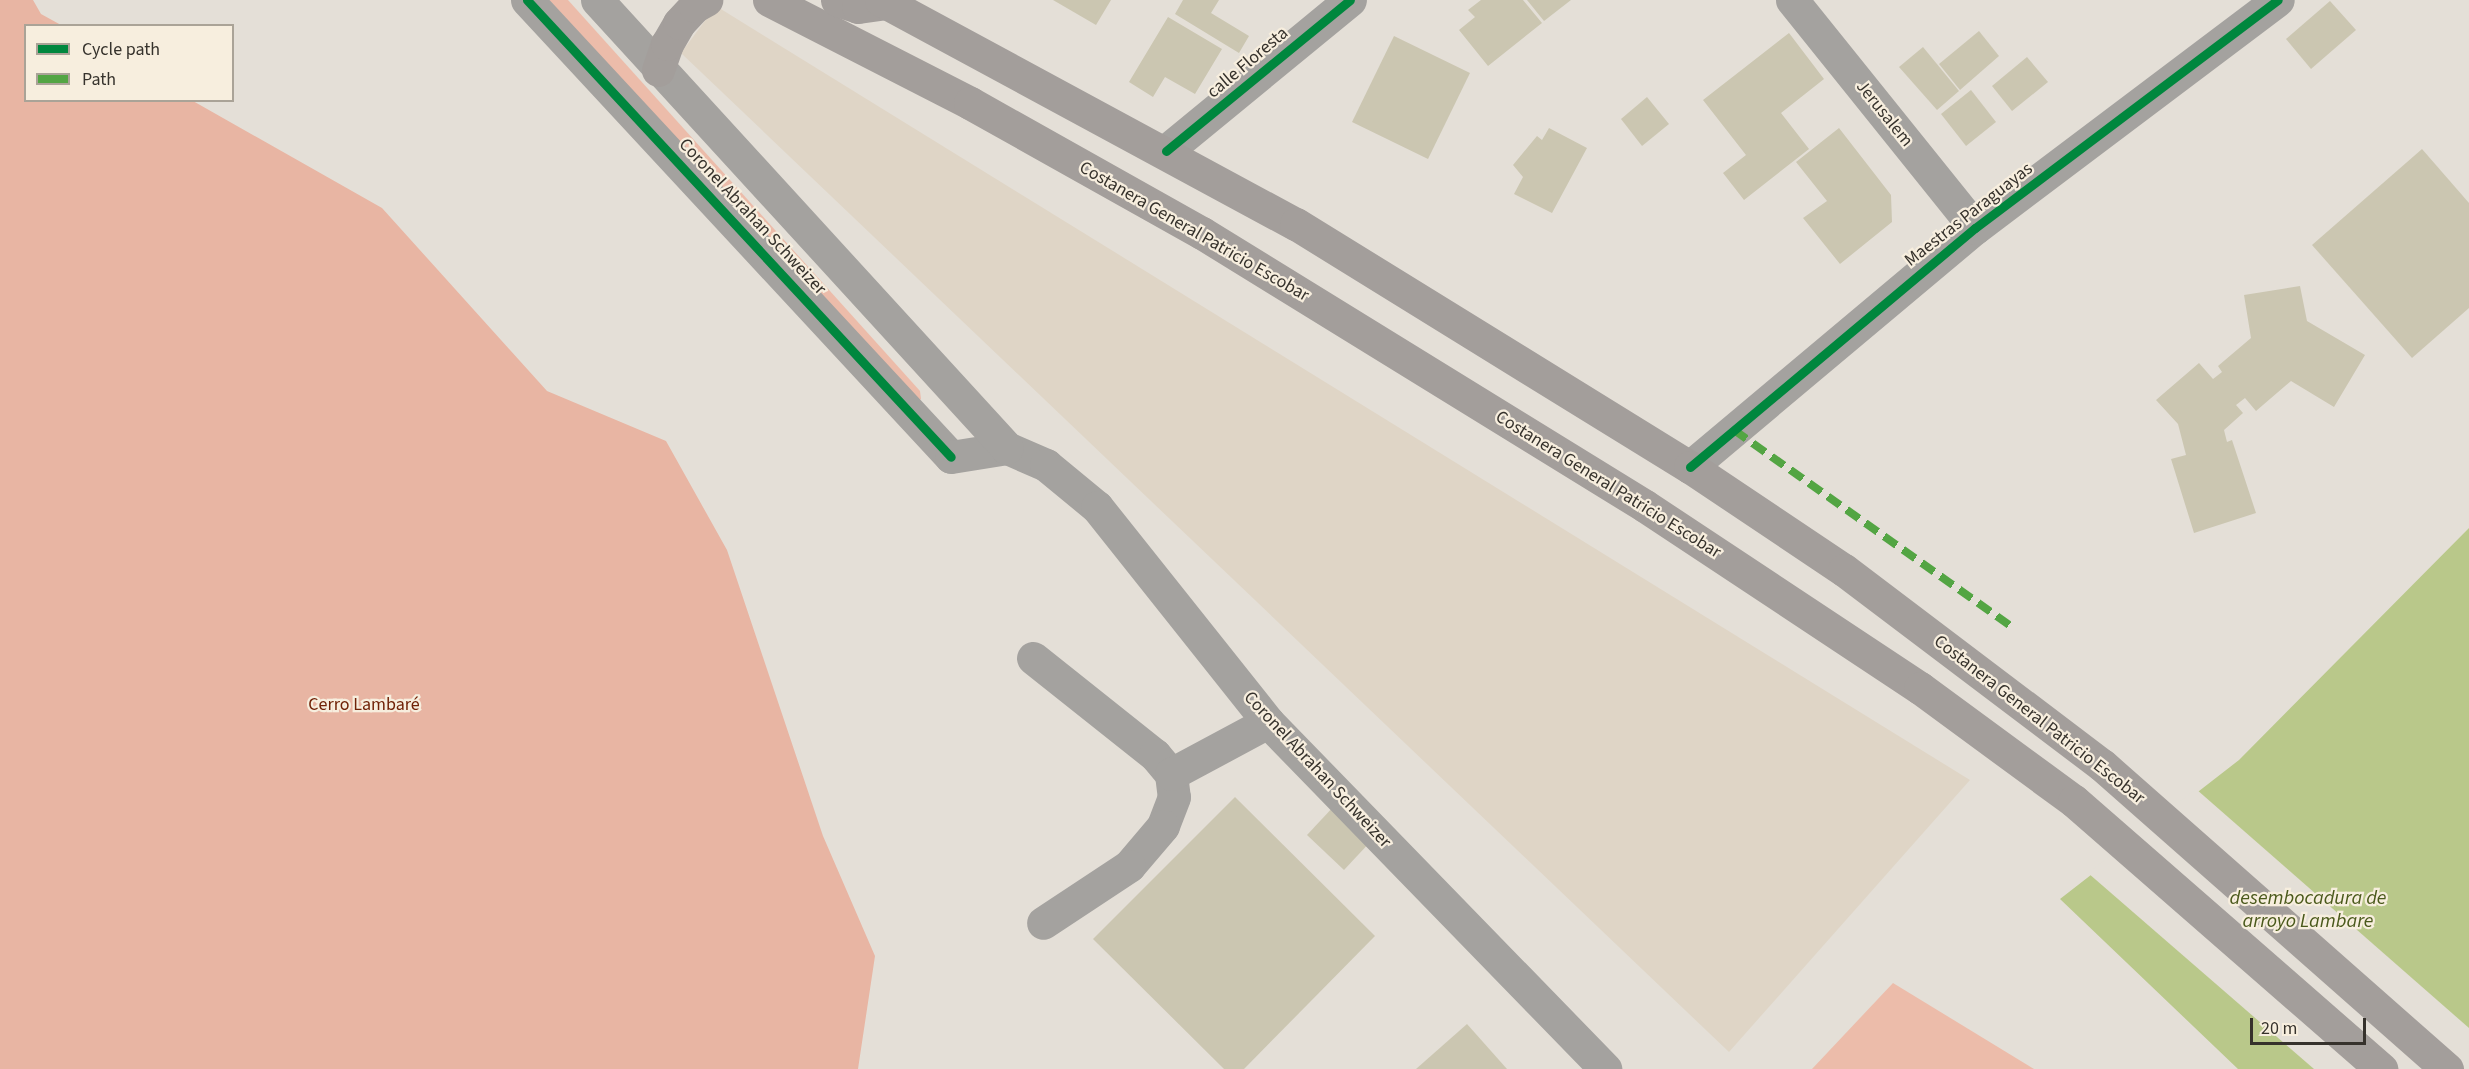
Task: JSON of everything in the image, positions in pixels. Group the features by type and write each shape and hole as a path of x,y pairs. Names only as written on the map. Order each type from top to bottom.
{"highway":[{"path":"658,70 667,44 679,23 695,6 706,0"},
{"name":"Costanera General Patricio Escobar","path":"769,0 970,103 1212,239 1655,512 1920,688 2074,801 2381,1069"},
{"path":"837,0 858,7 884,2"},
{"name":"Costanera General Patricio Escobar","path":"884,2 1166,151 1296,224 1690,467 1844,570 2102,765 2447,1069"}],"street":[{"name":"Coronel Abrahan Schweizer","path":"527,0 951,458 1007,448"},
{"name":"Coronel Abrahan Schweizer","path":"597,0 658,70 1007,448 1046,465 1096,507 1268,722 1605,1069"},
{"name":"calle Floresta","path":"1166,151 1350,0"},
{"name":"Jerusalem","path":"1792,0 1975,228"},
{"name":"Maestras Paraguayas","path":"1690,467 1975,228 2278,0"},
{"path":"1033,658 1155,755 1171,774 1174,797 1163,826 1129,866 1043,923"},
{"path":"1171,774 1268,722"}],"shaded area":[{"path":"549,0 568,0 920,391 921,399 917,402"},
{"path":"716,6 1970,780 1729,1052 681,53"},
{"path":"1893,983 2034,1069 1812,1069"}],"green space":[{"name":"Cerro Lambaré","path":"0,0 33,0 41,14 59,24 24,24 24,102 195,102 382,208 547,391 666,441 727,550 823,836 875,956 858,1069 0,1069"}],"water":[{"name":"desembocadura de arroyo Lambare","path":"2469,528 2469,1069 2238,1069 2060,899 2239,760"}],"pier":[{"path":"2196,789 2469,1028 2469,1069 2314,1069 2088,873"}],"building":[{"path":"1053,0 1111,0 1096,25"},
{"path":"1183,0 1219,0 1211,13 1249,36 1239,53 1175,14"},
{"path":"1481,0 1523,0 1542,23 1488,66 1459,30 1475,17 1468,10"},
{"path":"1527,0 1571,0 1544,21"},
{"path":"2330,1 2356,30 2311,69 2286,39"},
{"path":"1168,17 1222,49 1195,94 1165,77 1153,97 1129,82"},
{"path":"1979,31 1999,56 1960,90 1939,64"},
{"path":"1789,33 1824,79 1781,113 1809,149 1744,200 1723,173 1746,155 1703,100"},
{"path":"1394,36 1470,73 1428,159 1352,122"},
{"path":"1923,47 1959,91 1937,110 1899,67"},
{"path":"2027,57 2048,82 2012,111 1992,86"},
{"path":"1971,90 1996,122 1966,146 1941,114"},
{"path":"1647,97 1669,124 1642,146 1621,119"},
{"path":"1549,128 1587,148 1552,213 1514,194 1523,177 1513,165 1537,136 1542,140"},
{"path":"1839,128 1891,195 1892,222 1840,264 1803,218 1827,201 1796,162"},
{"path":"2422,149 2469,203 2469,308 2412,358 2312,245"},
{"path":"2300,286 2307,321 2365,355 2334,407 2291,381 2256,411 2245,398 2236,405 2243,413 2224,430 2227,442 2232,440 2256,513 2194,533 2171,459 2186,455 2178,424 2156,400 2199,363 2213,379 2222,372 2218,366 2251,338 2244,295"},
{"path":"1235,797 1375,936 1244,1069 1224,1069 1093,939"},
{"path":"1335,805 1372,840 1344,870 1307,835"},
{"path":"1467,1024 1507,1069 1416,1069"}],"marked path":[{"path":"1734,430 2011,626"}],"cycle path":[{"path":"527,0 951,457"},
{"path":"1166,151 1350,0"},
{"path":"1690,467 1975,228 2278,0"}]}
